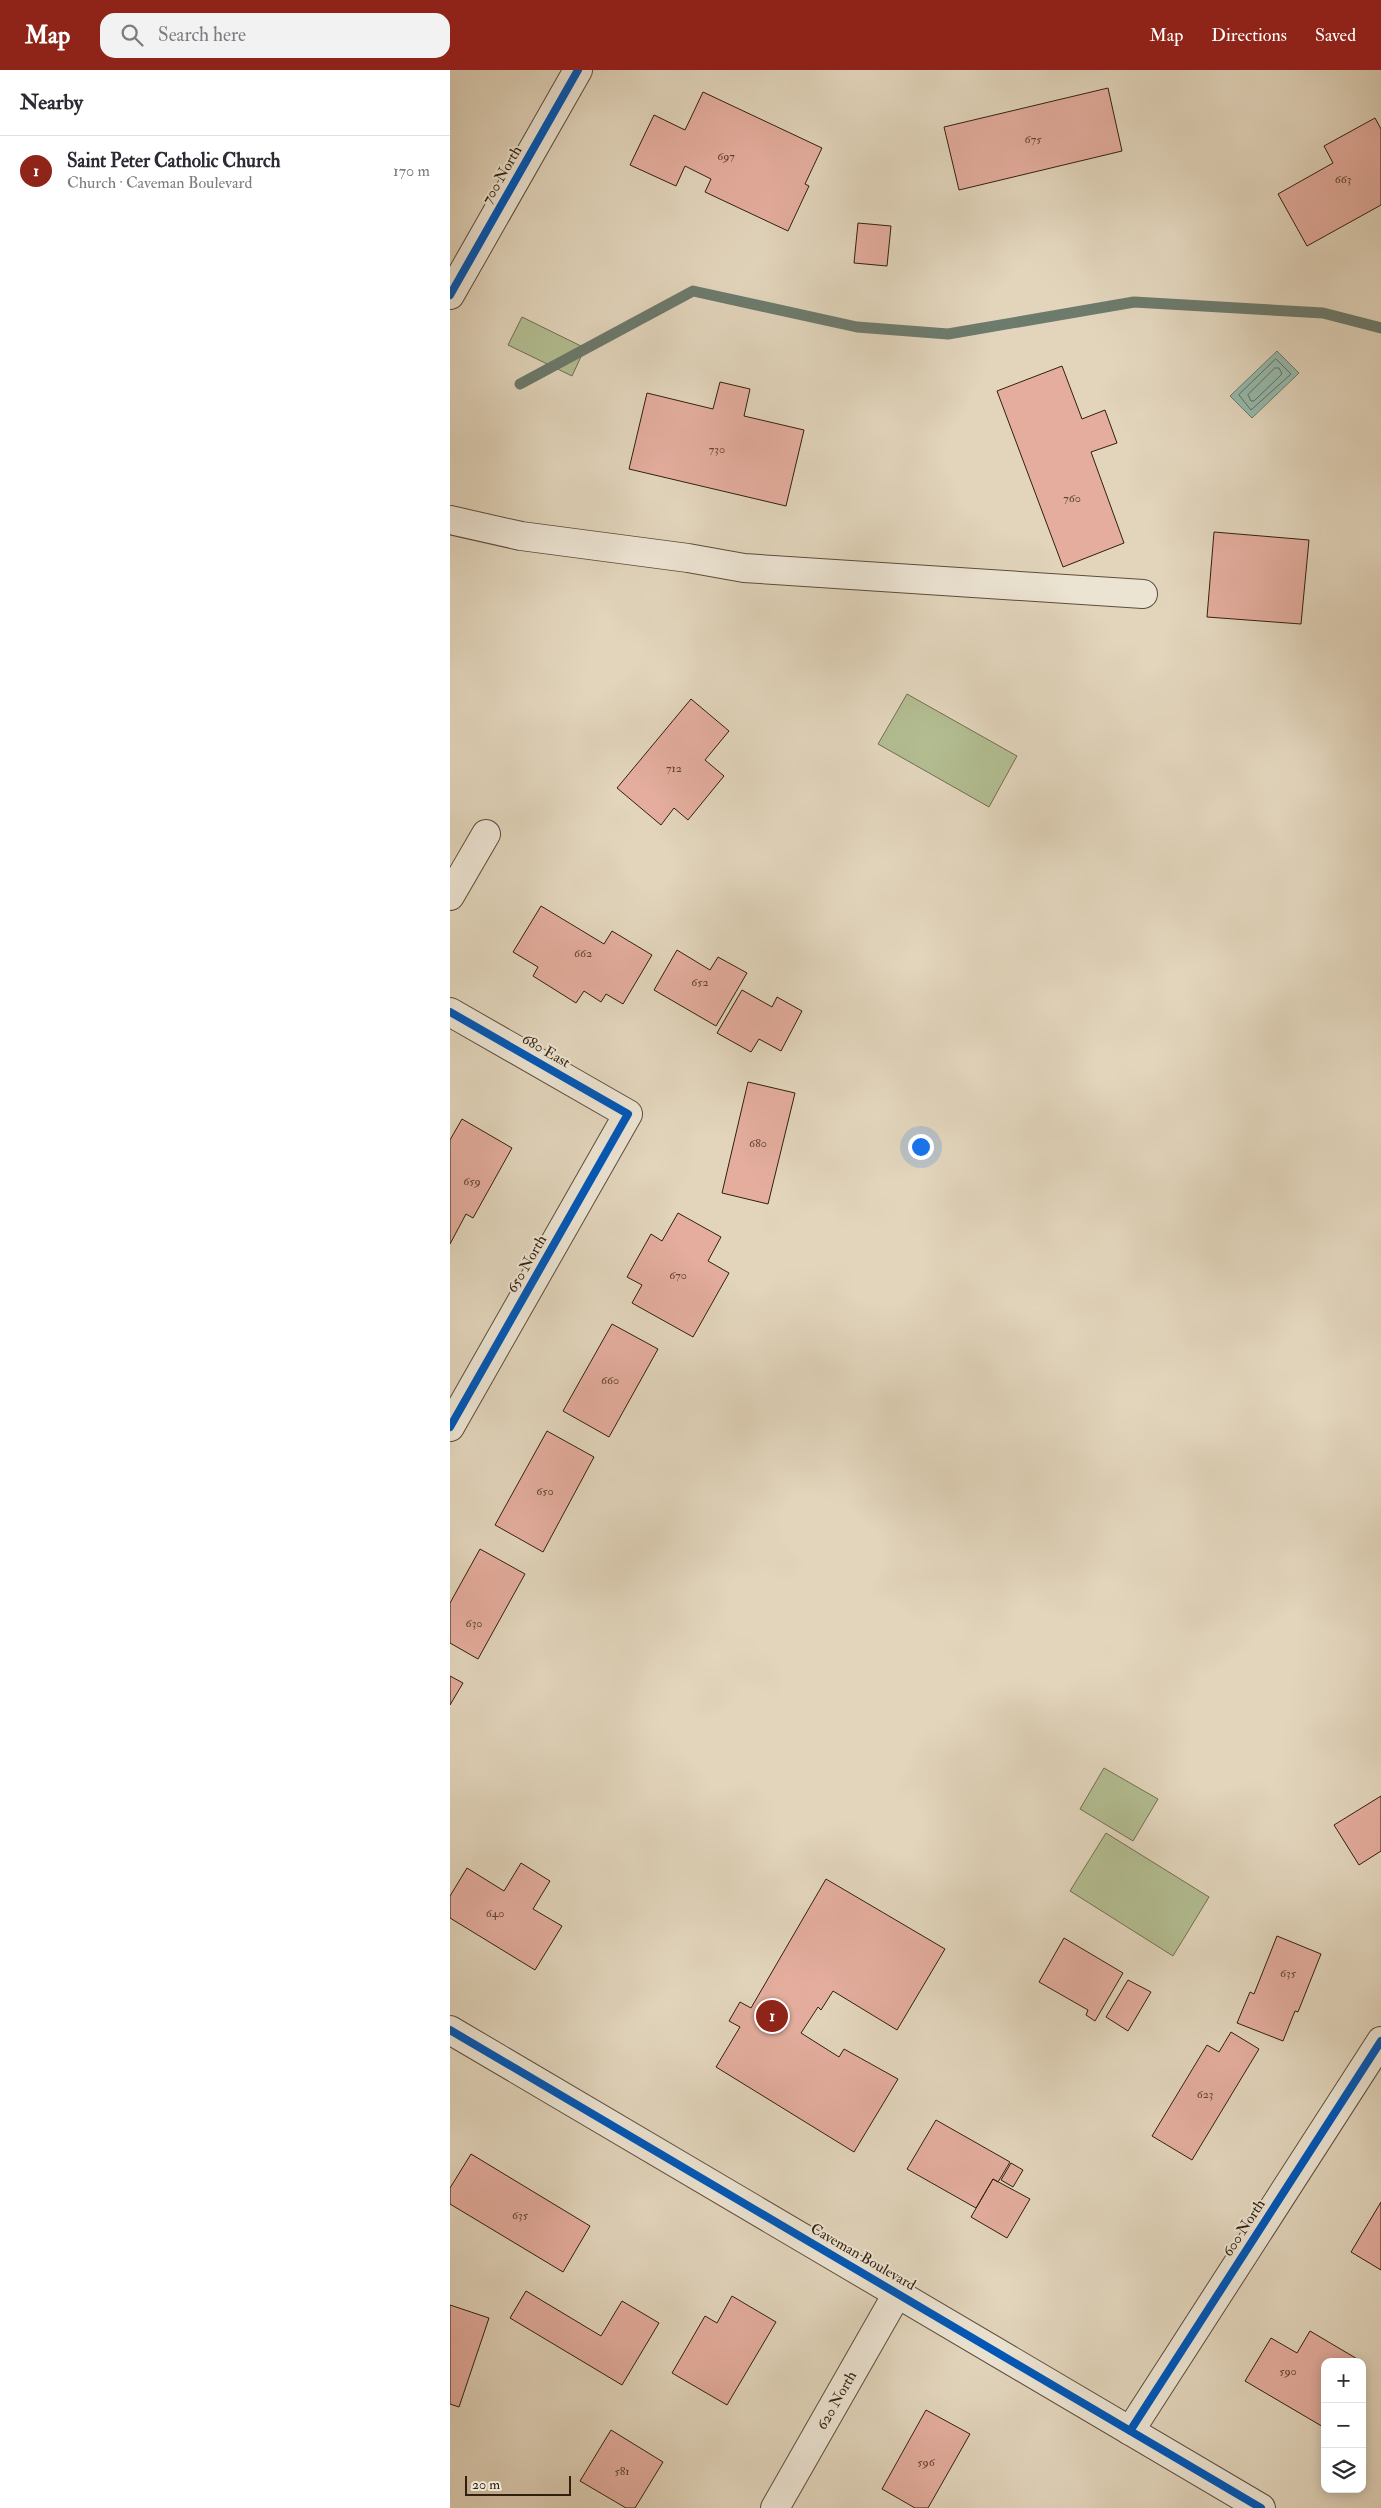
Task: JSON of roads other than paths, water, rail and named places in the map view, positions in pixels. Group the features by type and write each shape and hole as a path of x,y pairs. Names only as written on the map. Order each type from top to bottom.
{"street":[{"name":"700 North","path":"450,295 578,70"},
{"path":"450,520 521,536 688,558 744,568 1143,594"},
{"path":"450,896 486,834"},
{"name":"680 East","path":"450,1012 628,1114"},
{"name":"650 North","path":"450,1427 628,1114"},
{"name":"Caveman Boulevard","path":"452,2036 1261,2508"},
{"name":"600 North","path":"1130,2431 1381,2041"},
{"name":"620 North","path":"774,2508 897,2294"}],"water":[{"path":"1277,351 1299,373 1252,418 1230,396"}],"waterway":[{"path":"520,384 693,291 857,327 948,334 1134,302 1323,313 1381,328"}],"place":[{"name":"Saint Peter Catholic Church","path":"772,2016"}]}
